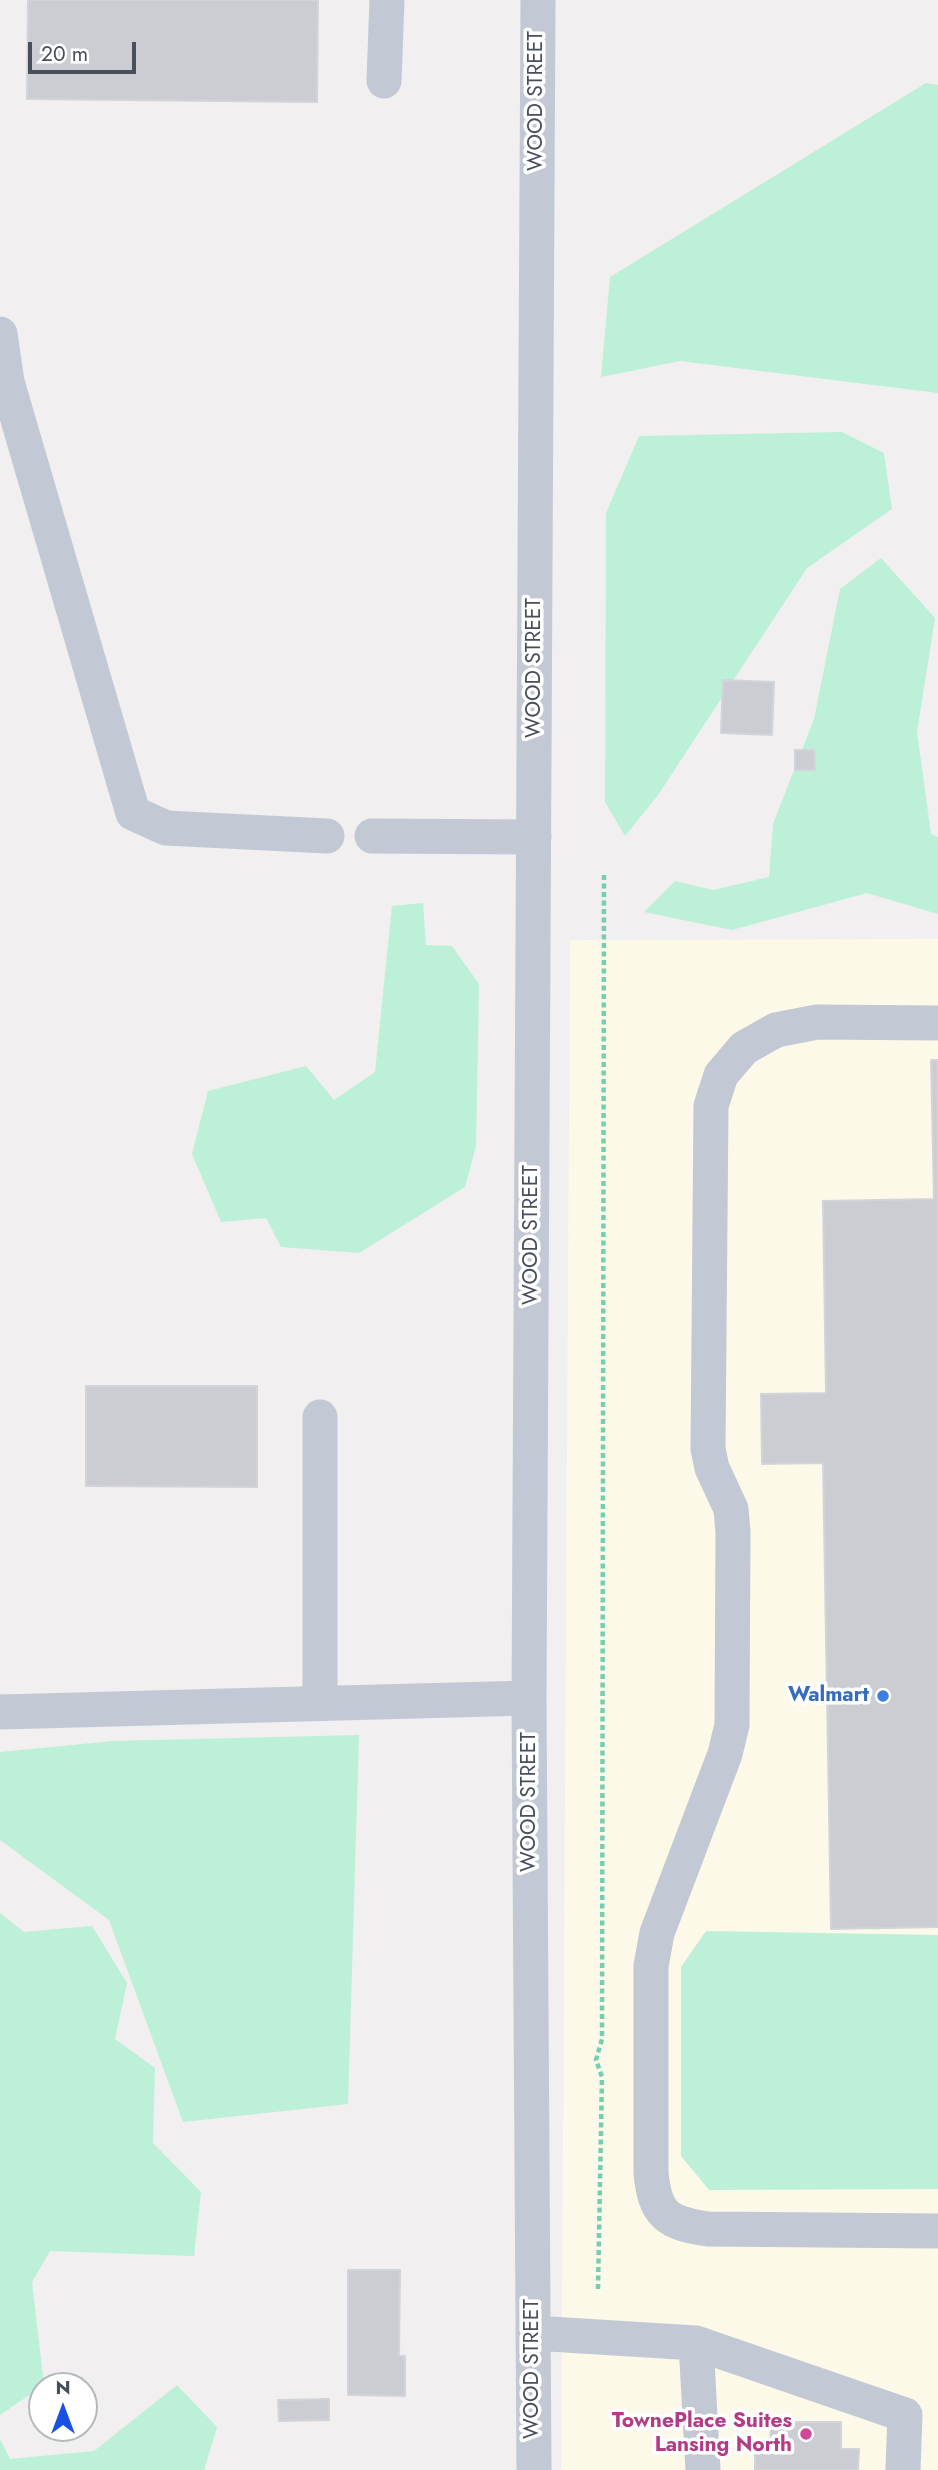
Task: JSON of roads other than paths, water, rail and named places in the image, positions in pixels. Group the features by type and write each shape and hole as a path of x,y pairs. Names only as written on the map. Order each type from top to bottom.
{"street":[{"path":"384,81 387,0"},
{"name":"WOOD STREET","path":"534,2470 529,1698 538,0"},
{"path":"0,334 3,383 133,813 166,828 327,836"},
{"path":"372,836 534,837"},
{"path":"938,1023 817,1022 776,1030 744,1048 720,1075 711,1106 708,1449 712,1468 731,1509 733,1532 732,1725 725,1754 657,1933 651,1966 651,2173 653,2197 665,2214 682,2225 708,2230 938,2231"},
{"path":"320,1417 320,1703"},
{"path":"0,1712 529,1698"},
{"path":"533,2333 696,2343 905,2415 903,2470"},
{"path":"696,2343 703,2470"}],"place":[{"name":"Walmart","path":"883,1696"},
{"name":"TownePlace Suites Lansing North","path":"806,2434"}]}
